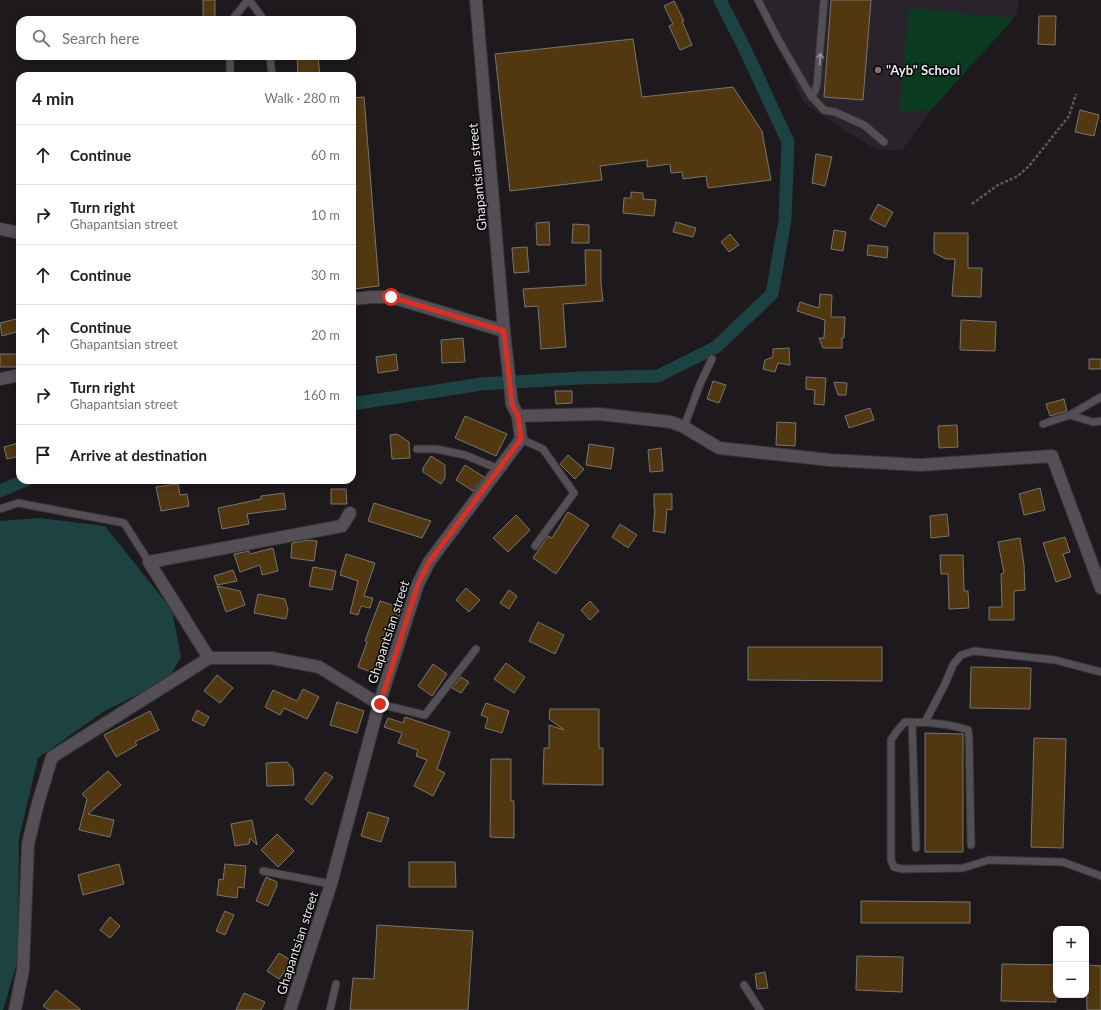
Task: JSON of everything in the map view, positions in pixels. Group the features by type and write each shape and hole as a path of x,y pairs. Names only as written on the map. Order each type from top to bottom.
{"street":[{"name":"Ghapantsian street","path":"476,0 504,331 512,404 518,416"},
{"path":"0,228 16,232"},
{"path":"356,299 373,297 391,297 504,331"},
{"path":"0,379 16,376"},
{"path":"521,439 518,416 599,414 671,422 684,427 719,448 830,460 921,465 1052,456 1101,588"},
{"name":"Ghapantsian street","path":"290,1010 331,884 380,704 418,584 429,562 521,439"},
{"path":"209,658 149,562 342,526 350,513"},
{"path":"15,1010 23,970 28,844 38,803 52,757 209,658 271,658 319,667 380,704"}],"lane":[{"path":"235,16 249,0 261,16"},
{"path":"758,0 779,41 811,96 824,110 835,112 864,125 884,142"},
{"path":"811,96 818,84 824,0"},
{"path":"230,60 230,72"},
{"path":"270,60 272,72"},
{"path":"684,427 700,384 712,358"},
{"path":"1043,424 1070,415 1101,397"},
{"path":"1070,415 1093,422 1101,421"},
{"path":"521,439 543,449 574,493 535,546"},
{"path":"417,449 436,449 465,455 499,469"},
{"path":"0,509 18,502 124,523 149,562"},
{"path":"380,704 426,715 476,649"},
{"path":"925,722 953,665 961,655 974,651 1054,660 1101,672"},
{"path":"971,845 968,730 958,726 925,722 905,722 891,740 892,860 894,867 902,869 963,868 989,860 1063,862 1101,876"},
{"path":"912,722 916,848"},
{"path":"263,871 331,884"},
{"path":"330,1010 336,984"},
{"path":"744,984 760,1010"}],"path":[{"path":"972,204 998,185 1018,176 1029,166 1069,116 1076,94"}],"shaded area":[{"name":"\"Ayb\" School","path":"753,0 1019,0 1016,16 935,105 902,150 878,150 848,133 804,103 774,37"}],"green space":[{"path":"909,8 1014,18 931,110 899,111"}],"water":[{"path":"40,518 105,526 172,610 181,657 168,679 103,712 38,758 19,839 18,960 3,1010 0,1010 0,521"}],"building":[{"path":"203,0 215,0 215,16 203,16"},
{"name":"\"Ayb\" School","path":"831,0 871,0 863,100 824,97"},
{"path":"674,1 684,21 682,21 692,45 680,50 669,26 673,24 664,6"},
{"path":"1039,16 1056,16 1055,45 1038,44"},
{"path":"633,39 642,97 733,87 762,131 771,180 708,188 706,176 683,179 682,172 671,173 670,164 647,167 647,160 600,166 602,180 510,191 495,54"},
{"path":"297,60 318,60 320,72 298,72"},
{"path":"364,97 379,286 356,289 356,98"},
{"path":"1080,110 1099,115 1094,136 1075,132"},
{"path":"816,154 832,157 825,186 812,183"},
{"path":"631,192 643,193 643,199 656,200 654,216 623,213 624,198 631,198"},
{"path":"878,204 893,212 885,227 870,219"},
{"path":"549,222 550,245 537,245 536,223"},
{"path":"676,222 696,228 693,237 673,232"},
{"path":"573,224 589,225 589,243 572,243"},
{"path":"834,230 846,232 843,251 831,249"},
{"path":"934,233 968,233 968,268 982,268 981,297 952,296 955,259 946,259 934,253"},
{"path":"730,234 739,245 729,252 721,242"},
{"path":"868,245 888,247 887,258 867,255"},
{"path":"527,247 529,272 514,273 512,248"},
{"path":"585,250 601,250 601,284 603,301 563,304 566,347 541,349 538,306 525,307 523,289 586,285"},
{"path":"820,294 832,295 831,317 845,317 842,348 823,348 819,338 824,338 825,320 797,311 800,302 819,308"},
{"path":"16,319 16,332 2,336 0,323"},
{"path":"961,320 996,322 995,351 960,350"},
{"path":"463,338 465,362 442,363 441,340"},
{"path":"789,348 790,365 778,363 775,372 763,369 765,360 773,357 773,349"},
{"path":"0,354 16,354 16,367 0,367"},
{"path":"396,354 398,370 378,373 376,357"},
{"path":"1089,359 1101,359 1101,369 1089,369"},
{"path":"806,377 826,378 824,405 814,404 815,390 806,389"},
{"path":"713,381 726,385 719,403 707,399"},
{"path":"834,382 847,383 846,395 838,395"},
{"path":"555,391 572,391 572,403 556,404"},
{"path":"1064,399 1067,411 1050,416 1046,404"},
{"path":"870,408 874,420 849,428 845,416"},
{"path":"465,416 507,434 496,456 455,438"},
{"path":"777,422 796,423 795,446 776,445"},
{"path":"957,425 958,447 939,448 938,426"},
{"path":"397,434 409,442 410,458 392,459 390,435"},
{"path":"16,444 16,457 7,459 4,447"},
{"path":"589,444 614,448 611,469 586,465"},
{"path":"661,448 663,471 650,472 648,450"},
{"path":"568,455 584,469 575,479 560,464"},
{"path":"431,456 445,465 445,478 441,484 423,472 423,468"},
{"path":"465,465 484,477 473,491 456,480"},
{"path":"178,484 180,495 187,494 189,506 161,511 156,487"},
{"path":"1040,488 1045,510 1024,515 1019,494"},
{"path":"331,489 346,489 347,504 331,504"},
{"path":"284,493 286,509 247,514 249,524 222,529 218,508 261,499 261,496"},
{"path":"654,494 672,494 672,510 667,509 665,533 653,531 655,509"},
{"path":"374,503 431,521 422,538 368,521"},
{"path":"568,512 589,525 556,574 533,558 548,536 552,538"},
{"path":"947,514 949,536 931,538 930,516"},
{"path":"516,515 530,530 508,552 493,538"},
{"path":"620,524 637,535 628,548 612,537"},
{"path":"1065,537 1070,552 1063,554 1071,577 1056,582 1043,543"},
{"path":"1020,538 1024,565 1025,590 1014,591 1014,620 989,620 989,607 1002,607 1001,574 1004,573 998,542"},
{"path":"308,540 317,541 314,561 291,558 292,543"},
{"path":"273,548 278,571 262,575 260,565 240,572 234,554 249,551 250,554"},
{"path":"346,554 375,563 364,596 373,598 370,608 361,606 358,615 350,613 358,581 340,575"},
{"path":"940,555 963,555 964,591 968,591 969,608 949,609 948,574 941,574"},
{"path":"313,567 336,571 332,590 309,586"},
{"path":"233,570 237,581 217,585 214,576"},
{"path":"217,586 240,591 245,605 226,612"},
{"path":"466,588 480,600 469,612 456,600"},
{"path":"509,590 517,596 509,609 500,603"},
{"path":"258,594 285,599 288,610 286,619 254,613"},
{"path":"380,601 402,608 379,675 358,667 367,642 365,641"},
{"path":"590,601 599,611 590,620 581,610"},
{"path":"538,622 564,635 555,654 529,641"},
{"path":"748,647 882,647 882,681 748,680"},
{"path":"506,663 525,677 514,693 494,679"},
{"path":"433,664 447,674 432,696 418,686"},
{"path":"971,667 1031,668 1030,709 970,708"},
{"path":"217,675 233,688 220,703 204,691"},
{"path":"461,677 469,682 461,693 452,688"},
{"path":"303,689 319,697 307,719 284,708 280,715 265,707 273,690 297,701"},
{"path":"337,702 364,711 357,733 330,725"},
{"path":"486,703 509,711 502,733 485,728 488,718 481,715"},
{"path":"550,709 599,709 599,748 603,748 603,785 543,784 544,748 549,748 549,725 564,730 549,719"},
{"path":"197,710 209,717 204,726 192,720"},
{"path":"150,711 159,730 135,742 137,745 116,757 104,735"},
{"path":"405,717 450,732 437,769 445,773 433,796 414,786 427,760 416,756 418,750 398,743 402,733 384,727 388,718 403,723"},
{"path":"925,733 963,734 963,852 925,852"},
{"path":"1034,738 1066,739 1063,848 1031,847"},
{"path":"491,759 511,759 511,801 514,801 514,838 490,837"},
{"path":"287,762 293,769 294,785 267,786 266,763"},
{"path":"108,771 121,785 88,814 114,820 110,837 79,830 87,799 82,794"},
{"path":"325,772 333,777 312,805 305,799"},
{"path":"368,812 389,818 381,842 361,836"},
{"path":"252,820 257,845 250,838 249,844 235,846 231,824"},
{"path":"277,834 294,851 278,867 261,850"},
{"path":"409,862 455,862 456,887 409,887"},
{"path":"119,864 124,884 83,895 78,875"},
{"path":"225,864 246,866 244,888 238,887 237,898 217,895 219,879 223,880"},
{"path":"266,877 277,882 277,886 268,906 256,901"},
{"path":"861,901 970,902 970,923 861,923"},
{"path":"225,911 234,915 225,935 216,931"},
{"path":"110,917 120,926 110,938 100,930"},
{"path":"377,925 473,931 468,1010 350,1010 353,978 374,979"},
{"path":"279,953 292,961 279,979 267,971"},
{"path":"857,956 903,957 902,992 856,990"},
{"path":"1002,964 1053,965 1053,998 1056,998 1056,1002 1001,1001"},
{"path":"1089,965 1101,966 1101,1010 1087,1010 1087,998 1089,998"},
{"path":"765,972 768,988 757,989 755,974"},
{"path":"56,990 81,1010 49,1010 43,1006"},
{"path":"244,993 265,1002 261,1010 236,1010"}],"waterway":[{"path":"356,403 482,384 579,378 658,376 716,347 772,294 785,220 788,142 743,45 720,0"},
{"path":"0,491 17,484"}],"place":[{"name":"\"Ayb\" School","path":"878,70"}],"route":[{"path":"380,704 418,584 429,562 521,439 518,416 512,404 504,331 391,297"}]}
